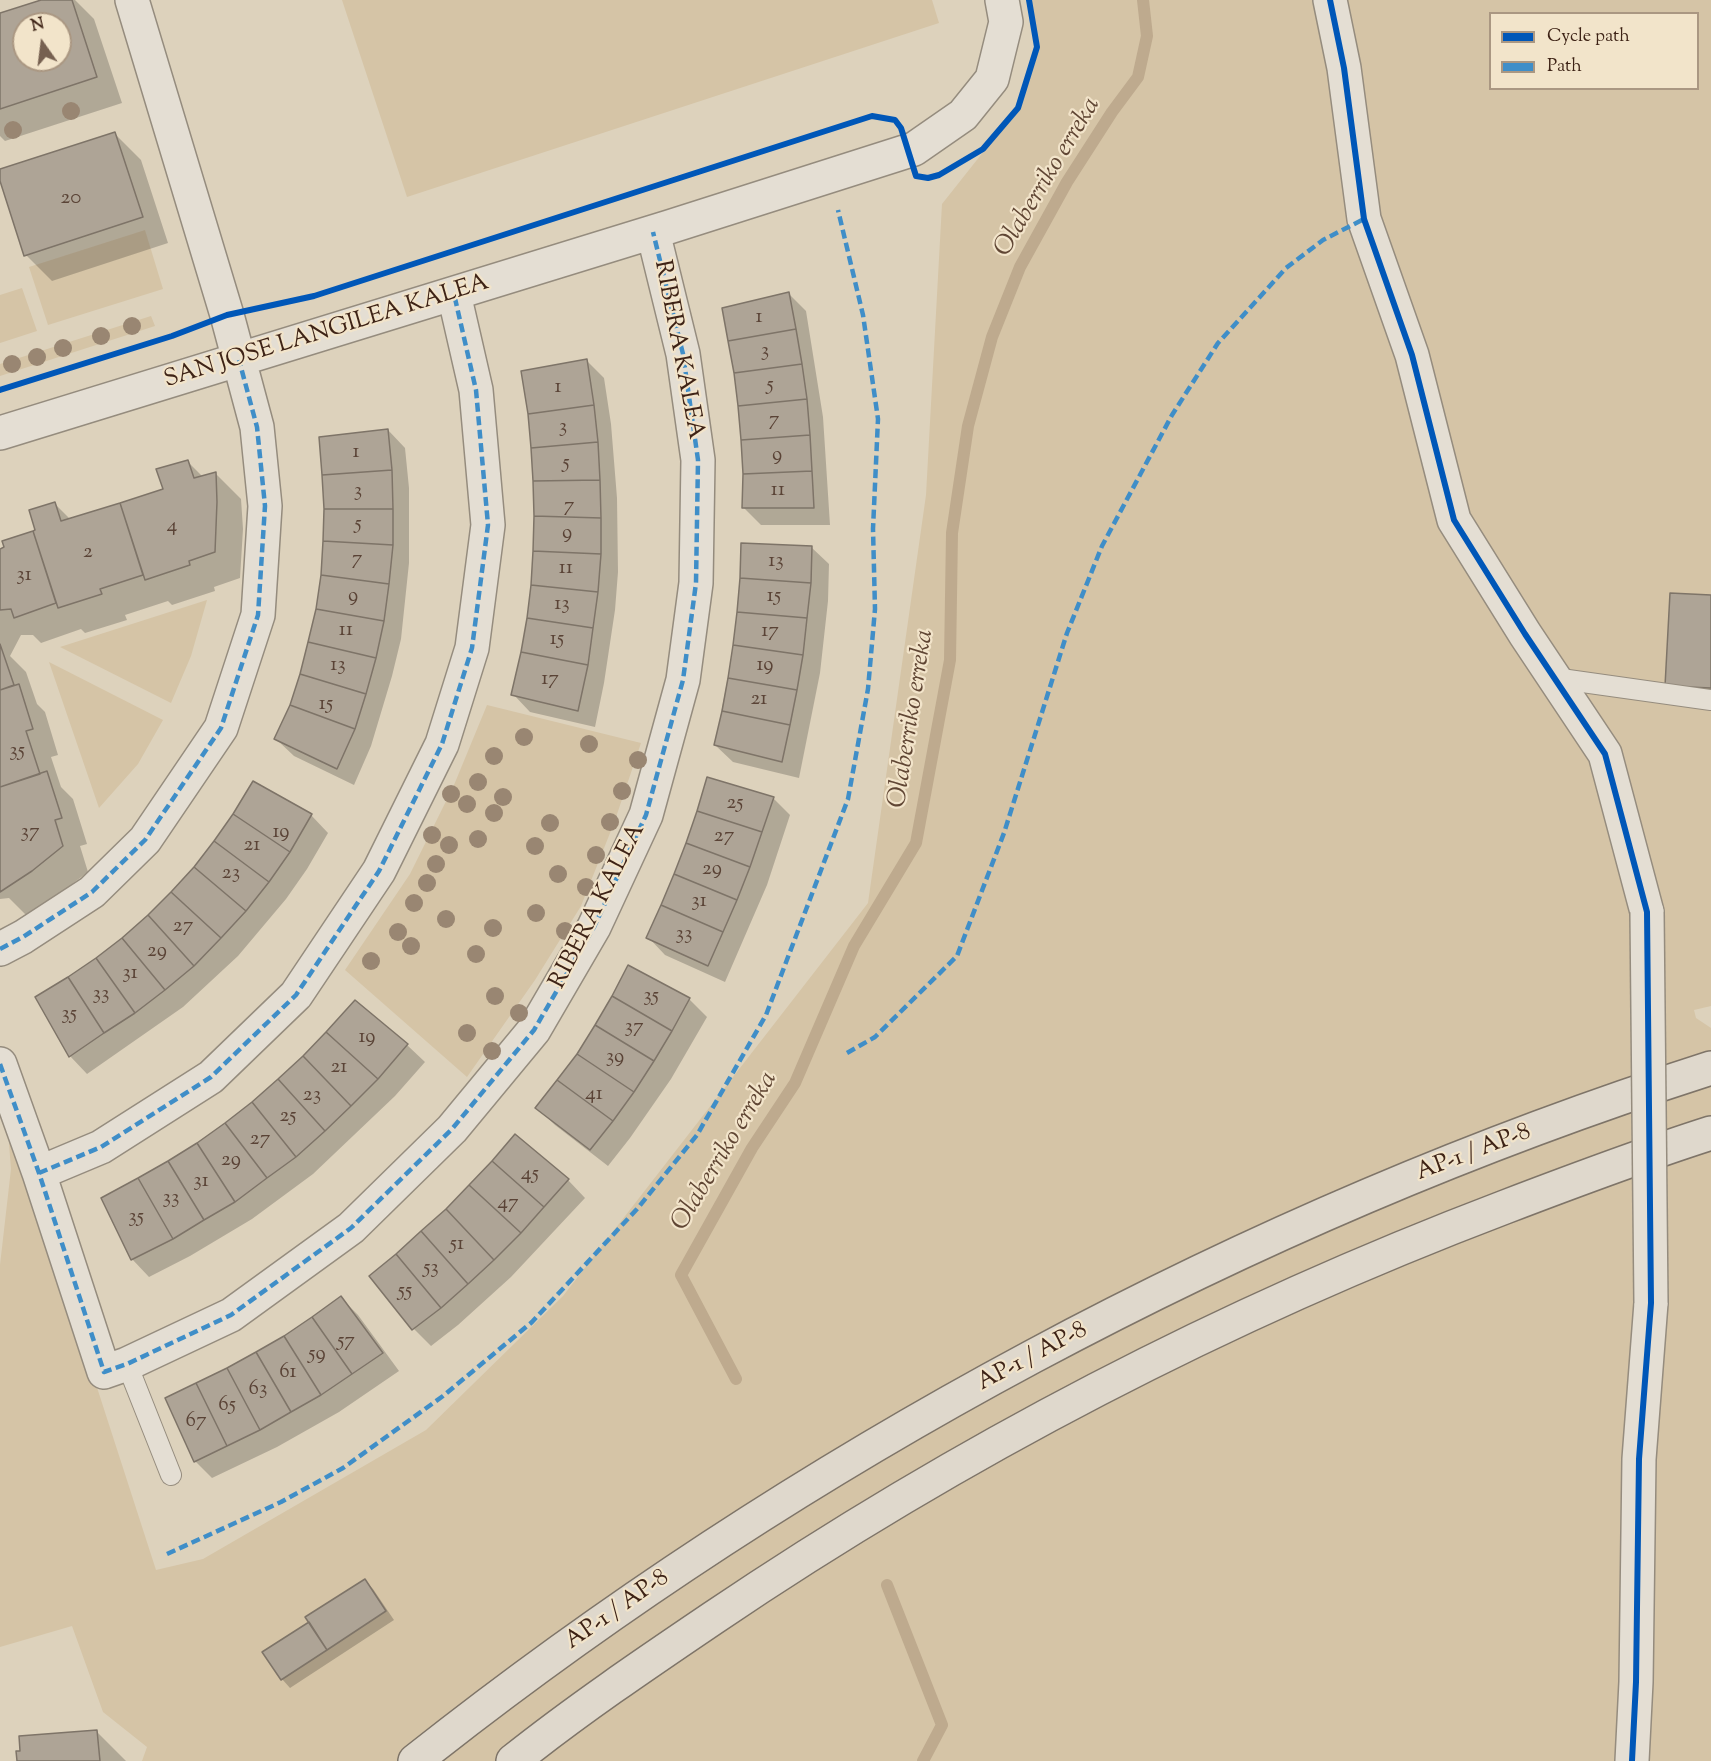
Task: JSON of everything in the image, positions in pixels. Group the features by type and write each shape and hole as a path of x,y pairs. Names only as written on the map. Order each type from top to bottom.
{"highway":[{"name":"AP-1 / AP-8","path":"415,1761 496,1697 606,1618 738,1530 862,1453 990,1380 1120,1312 1253,1248 1387,1188 1524,1134 1711,1068"},
{"path":"513,1761 650,1660 780,1573 951,1469 1118,1379 1279,1301 1412,1243 1558,1187 1711,1133"}],"street":[{"path":"0,949 23,937 92,892 145,840 221,728 258,615 265,506 257,427 132,0"},
{"name":"SAN JOSE LANGILEA KALEA","path":"0,433 653,232 914,148 963,115 992,79 1006,22 1002,0"},
{"path":"1330,0 1344,68 1364,219 1412,355 1454,520 1605,754 1647,912 1651,1303 1639,1459 1636,1682 1632,1761"},
{"name":"RIBERA KALEA","path":"116,1368 231,1315 351,1228 452,1129 534,1030 594,927 646,815 682,680 696,583 698,460 683,354 653,232"},
{"path":"39,1173 101,1147 211,1077 296,995 379,872 442,744 472,648 488,525 476,390 454,294"},
{"path":"0,1064 39,1173 116,1368"}],"lane":[{"path":"1554,678 1711,700"},
{"path":"116,1368 171,1475"}],"shaded area":[{"path":"342,0 932,0 939,23 407,197"},
{"path":"1029,0 1711,0 1711,1006 1694,1010 1696,1018 1711,1028 1711,1761 142,1761 147,1747 103,1712 72,1626 0,1647 0,1265 11,1169 6,1106 156,1570 203,1559 426,1430 563,1296 868,903 926,495 942,204 1018,108 1037,47"},
{"path":"145,230 163,289 48,325 29,267"},
{"path":"22,288 37,331 0,343 0,295"},
{"path":"151,316 155,326 0,376 0,364"},
{"path":"207,600 191,656 171,703 60,647"},
{"path":"49,662 163,720 138,764 99,808"},
{"path":"487,705 641,743 614,823 581,906 535,980 467,1077 345,970 410,874 454,785"}],"building":[{"path":"41,0 72,0 97,77 0,109 0,13"},
{"path":"115,132 143,217 24,256 0,181 0,169"},
{"path":"789,292 796,329 728,341 722,308"},
{"path":"796,329 802,364 734,373 728,341"},
{"path":"587,359 594,405 528,414 521,371"},
{"path":"802,364 807,399 738,406 734,373"},
{"path":"807,399 810,435 741,440 738,406"},
{"path":"594,405 598,442 531,448 528,414"},
{"path":"388,429 392,470 322,475 319,437"},
{"path":"810,435 812,471 743,474 741,440"},
{"path":"598,442 600,480 533,481 531,448"},
{"path":"188,460 194,478 216,472 215,552 189,561 190,565 145,580 120,503 163,489 156,469"},
{"path":"392,470 393,509 324,509 322,475"},
{"path":"812,471 814,508 742,508 743,474"},
{"path":"600,480 601,518 534,516 533,481"},
{"path":"55,502 61,521 120,503 143,575 100,589 102,594 58,608 33,531 35,530 29,510"},
{"path":"324,509 393,509 393,545 323,541"},
{"path":"534,516 601,518 601,554 533,551"},
{"path":"33,531 56,603 14,618 11,609 0,610 0,549 4,547 2,541"},
{"path":"323,541 393,545 389,584 321,575"},
{"path":"741,543 812,546 811,583 740,578"},
{"path":"533,551 601,554 598,592 531,585"},
{"path":"321,575 389,584 384,621 316,609"},
{"path":"740,578 811,583 807,618 737,612"},
{"path":"531,585 598,592 593,628 527,618"},
{"path":"1670,593 1711,595 1711,688 1665,686"},
{"path":"316,609 384,621 376,658 308,642"},
{"path":"737,612 807,618 803,655 733,645"},
{"path":"527,618 593,628 588,665 521,652"},
{"path":"308,642 376,658 366,694 300,674"},
{"path":"0,644 14,685 0,690"},
{"path":"733,645 803,655 797,690 728,678"},
{"path":"521,652 588,665 578,711 511,695"},
{"path":"300,674 366,694 355,729 290,705"},
{"path":"728,678 797,690 790,725 722,711"},
{"path":"19,684 33,729 26,731 40,774 0,787 0,690"},
{"path":"290,705 355,729 337,769 274,739"},
{"path":"722,711 790,725 782,762 714,745"},
{"path":"47,771 62,818 55,820 63,846 32,871 0,892 0,787"},
{"path":"707,777 774,797 762,832 697,811"},
{"path":"253,781 312,814 290,852 233,814"},
{"path":"697,811 762,832 750,867 686,843"},
{"path":"233,814 290,852 269,882 214,841"},
{"path":"214,841 269,882 246,911 194,867"},
{"path":"686,843 750,867 737,900 674,874"},
{"path":"194,867 246,911 221,938 171,892"},
{"path":"674,874 737,900 723,932 661,905"},
{"path":"171,892 221,938 194,966 148,915"},
{"path":"661,905 723,932 708,966 646,938"},
{"path":"148,915 194,966 165,990 122,938"},
{"path":"122,938 165,990 135,1013 96,958"},
{"path":"96,958 135,1013 104,1033 68,977"},
{"path":"628,965 690,998 672,1031 612,996"},
{"path":"68,977 104,1033 69,1057 35,997"},
{"path":"612,996 672,1031 654,1061 595,1025"},
{"path":"355,1000 408,1044 378,1079 326,1032"},
{"path":"595,1025 654,1061 634,1092 577,1054"},
{"path":"326,1032 378,1079 351,1106 303,1056"},
{"path":"577,1054 634,1092 613,1121 557,1080"},
{"path":"303,1056 351,1106 325,1131 278,1079"},
{"path":"278,1079 325,1131 296,1157 252,1102"},
{"path":"557,1080 613,1121 590,1150 535,1108"},
{"path":"252,1102 296,1157 267,1178 225,1123"},
{"path":"225,1123 267,1178 235,1202 197,1143"},
{"path":"515,1134 569,1179 544,1207 492,1161"},
{"path":"197,1143 235,1202 204,1220 168,1161"},
{"path":"168,1161 204,1220 173,1239 138,1178"},
{"path":"492,1161 544,1207 521,1233 469,1185"},
{"path":"138,1178 173,1239 131,1260 101,1198"},
{"path":"469,1185 521,1233 494,1260 446,1209"},
{"path":"446,1209 494,1260 468,1284 421,1231"},
{"path":"421,1231 468,1284 441,1308 396,1254"},
{"path":"396,1254 441,1308 412,1330 369,1276"},
{"path":"341,1296 383,1353 352,1374 312,1317"},
{"path":"312,1317 352,1374 321,1395 284,1336"},
{"path":"284,1336 321,1395 291,1412 256,1352"},
{"path":"256,1352 291,1412 260,1430 227,1368"},
{"path":"227,1368 260,1430 227,1446 196,1383"},
{"path":"196,1383 227,1446 194,1462 165,1398"},
{"path":"365,1579 386,1611 327,1650 305,1617"},
{"path":"309,1622 327,1650 281,1680 262,1652"},
{"path":"97,1730 100,1761 17,1761 16,1751 20,1751 19,1736"}],"waterway":[{"name":"Olaberriko erreka","path":"736,1379 681,1275 752,1148 795,1083 854,946 916,843 950,660 952,533 968,426 992,337 1020,267 1067,182 1112,112 1138,77 1147,36 1143,0"},
{"name":"Olaberriko erreka","path":"887,1585 942,1725 923,1761"}],"marked path":[{"path":"167,1554 281,1502 343,1468 443,1396 532,1322 637,1209 697,1135 766,1015 848,799 868,689 875,609 873,529 878,419 863,315 838,210"},
{"path":"847,1053 875,1037 957,956 1004,833 1067,633 1102,546 1172,415 1218,343 1286,268 1323,240 1364,219"},
{"path":"0,1064 39,1173 104,1372 127,1364 231,1315 351,1228 452,1129 534,1030 594,927 646,815 683,680 696,583 698,460 683,354 653,232"},
{"path":"39,1173 101,1147 211,1077 296,995 379,871 442,744 472,648 488,525 476,390 454,294"},
{"path":"0,949 23,937 92,892 145,840 221,728 258,615 265,506 257,427 239,360"}],"cycle path":[{"path":"0,390 172,336 227,315 314,296 872,116 895,120 901,128 916,176 928,178 939,175 983,149 1018,108 1037,47 1029,0"},
{"path":"1330,0 1344,68 1364,219 1412,355 1454,520 1525,634 1605,754 1647,912 1651,1303 1639,1459 1636,1682 1632,1761"}]}
